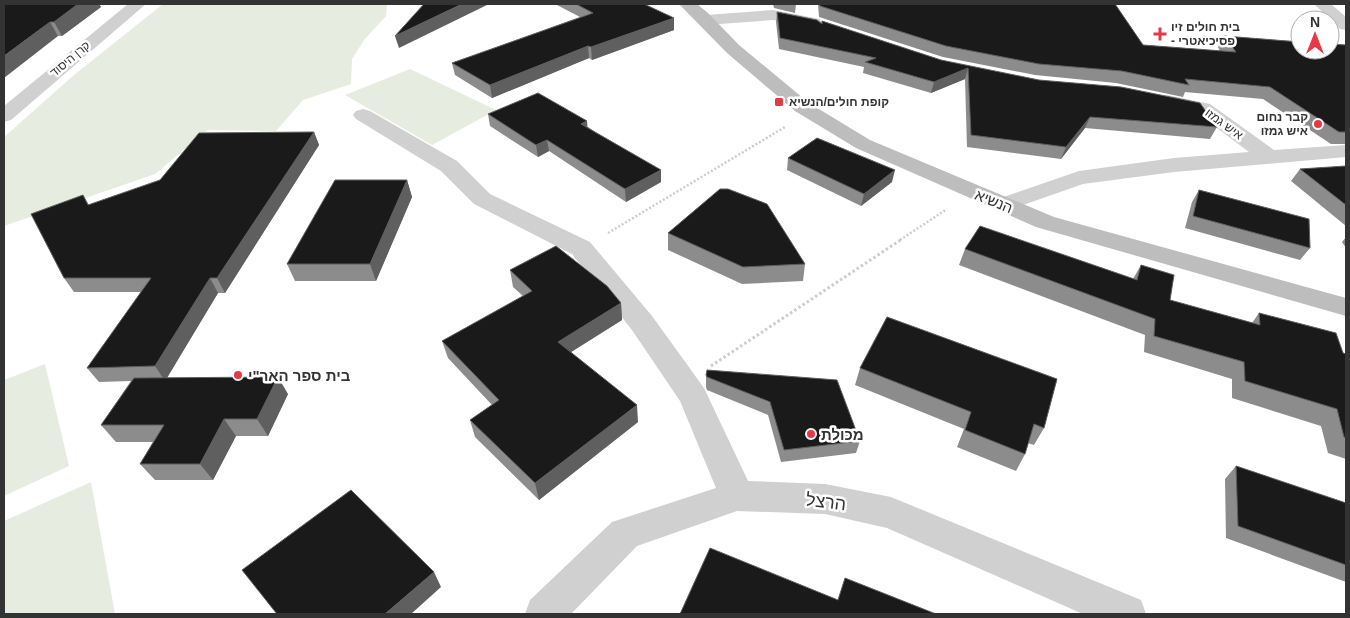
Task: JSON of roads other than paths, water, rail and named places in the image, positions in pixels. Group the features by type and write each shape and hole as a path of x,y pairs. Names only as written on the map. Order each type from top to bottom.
{"street":[{"name":"קרן היסוד","path":"4,116 53,73 138,4"},
{"name":"הנשיא","path":"687,4 706,20 732,49 810,112 862,144 1054,225 1165,258 1346,306"},
{"path":"1322,4 1346,24"},
{"path":"706,20 773,15 830,28"},
{"name":"איש גמזו","path":"1145,96 1203,108 1269,157"},
{"path":"363,115 449,166 482,199 582,248 642,323 693,396 737,496"},
{"name":"איש גמזו","path":"1003,205 1079,178 1174,165 1346,151"},
{"name":"הרצל","path":"544,614 625,534 737,496 825,499 891,513 1111,609 1127,614"}],"place":[{"name":"בית חולים זיו - פסיכיאטרי","path":"1160,34"},
{"name":"קופת חולים/הנשיא","path":"779,102"},
{"name":"קבר נחום איש גמזו","path":"1318,124"},
{"name":"בית ספר האר\"י","path":"238,375"},
{"name":"מכולת","path":"811,434"}]}
